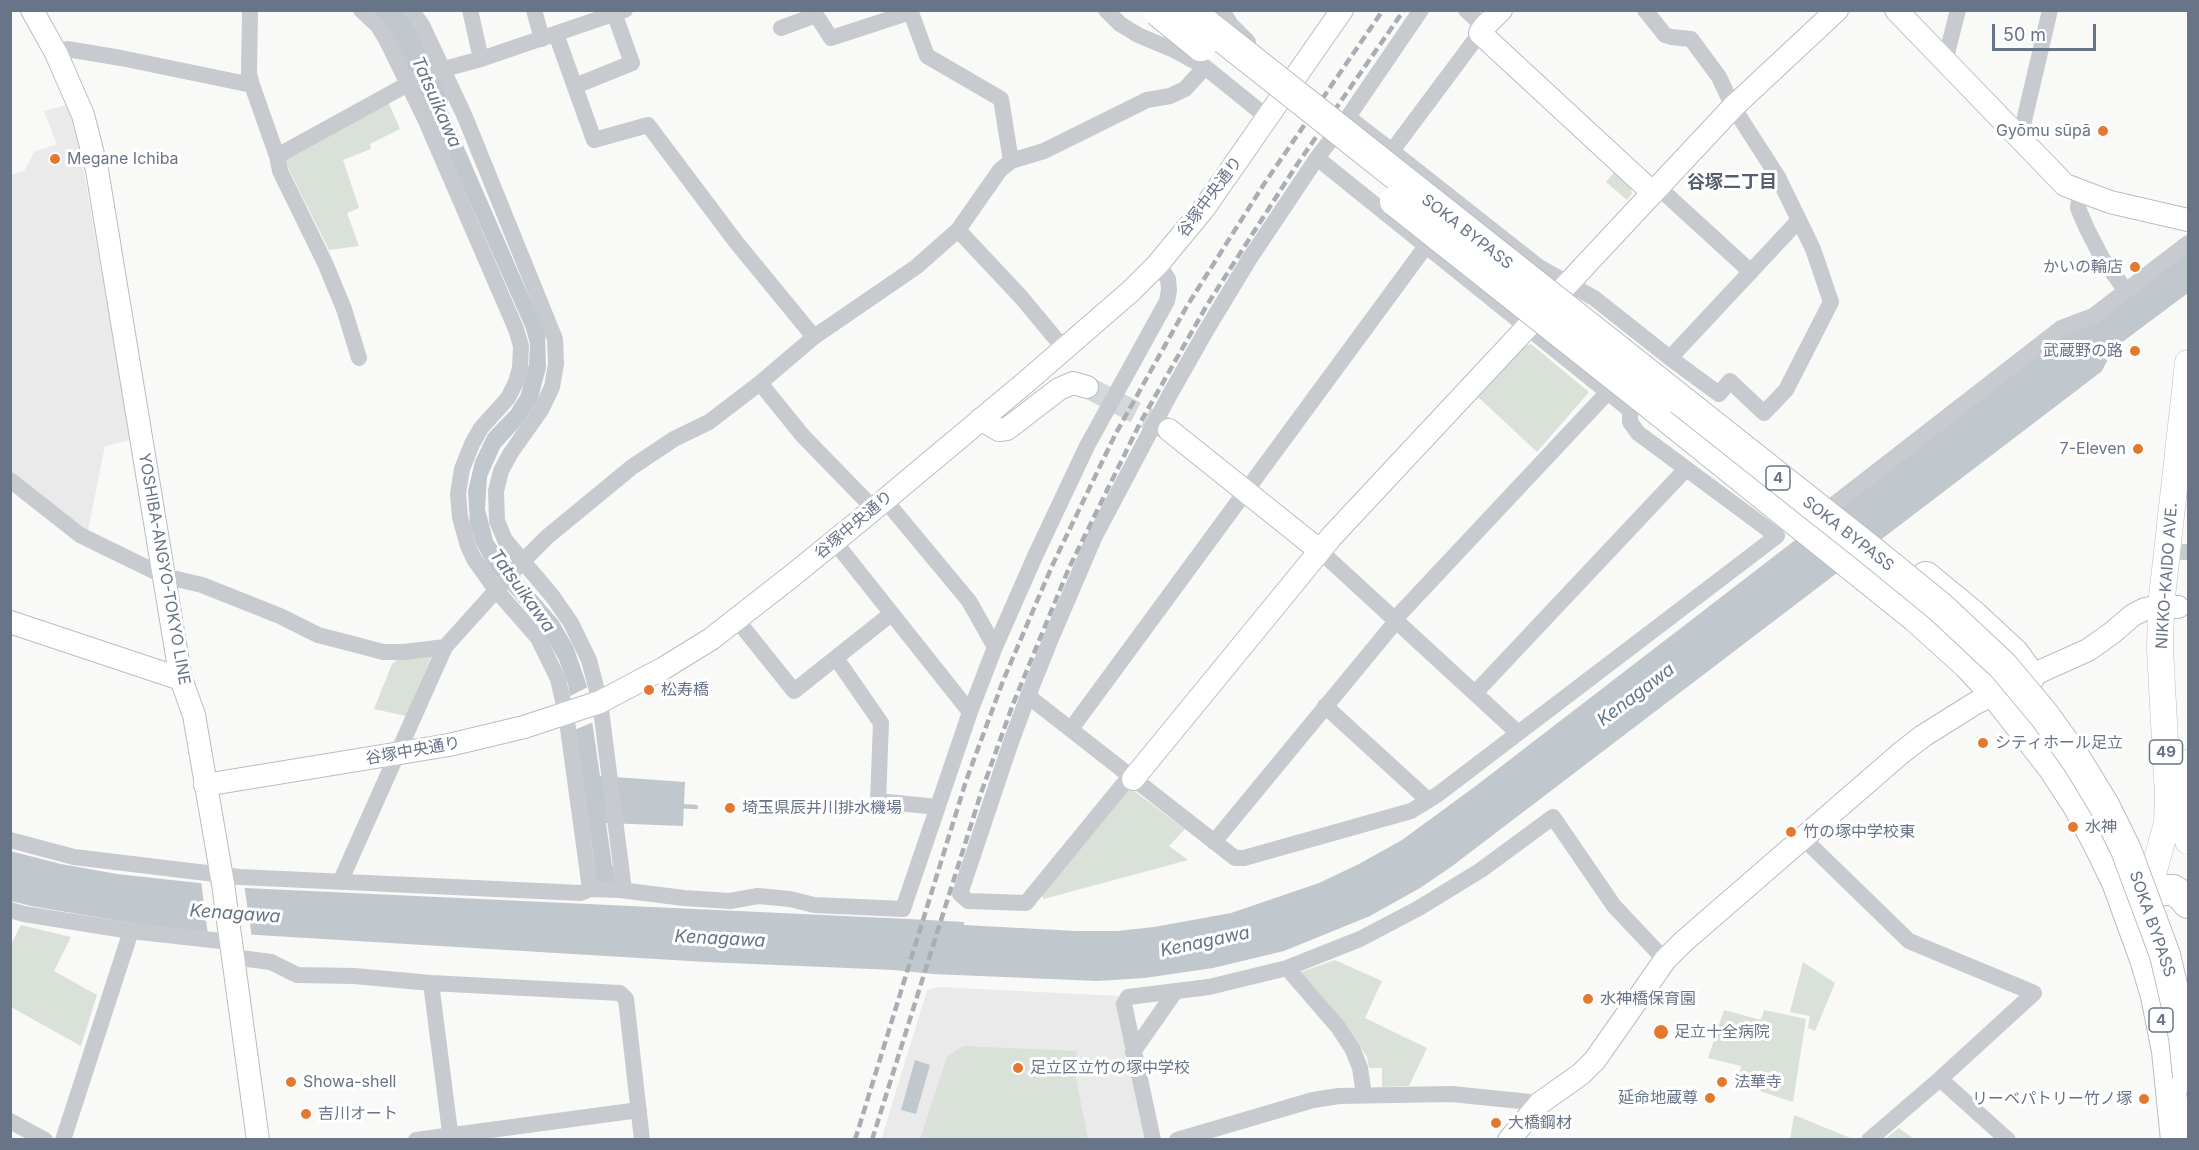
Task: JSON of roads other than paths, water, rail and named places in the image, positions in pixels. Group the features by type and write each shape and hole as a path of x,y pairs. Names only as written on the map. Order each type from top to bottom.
{"highway":[{"name":"SOKA BYPASS","path":"1188,10 1552,286 1940,607 2003,666 2044,715 2077,761 2126,850 2165,955 2184,1037 2183,1078"},
{"name":"SOKA BYPASS","path":"1158,11 1916,617 1968,664 1995,693 2053,767 2079,807 2117,882 2146,962"},
{"path":"1552,286 1595,315 1971,614 2014,654 2030,676"},
{"path":"2147,896 2163,890 2173,890 2188,903"},
{"name":"4","path":"2147,896 2144,918 2146,962 2158,1006 2183,1078 2176,1140"}],"main road":[{"name":"NIKKO-KAIDO AVE.","path":"2188,363 2170,606 2176,634 2188,841"},
{"name":"NIKKO-KAIDO AVE.","path":"2147,896 2167,823 2168,796 2160,649 2186,552 2188,509"}],"street":[{"name":"YOSHIBA-ANGYO-TOKYO LINE","path":"32,10 56,52 83,115 98,170 181,679 194,715 222,880 258,1140"},
{"path":"250,10 249,73 252,85 280,171 325,263 344,309 359,358"},
{"path":"361,10 378,26 387,39 410,83 516,329 521,346 520,368 516,382 508,398 481,428 462,469 458,494 460,517 468,546 497,588 538,638 558,679 568,714 591,889"},
{"path":"411,10 422,25 439,70 469,127 555,339 556,364 552,387 541,410 501,471 496,491 497,522 520,564 553,597 571,623 589,660 610,775 622,890"},
{"path":"470,10 481,59"},
{"path":"534,10 575,86 594,140 648,124 736,242 814,337"},
{"path":"1106,10 1120,24 1138,35 1176,51 1204,67 1268,118"},
{"name":"谷塚中央通り","path":"206,785 482,738 568,714 598,703 664,669 737,620 1065,350 1158,264 1205,207 1342,10"},
{"path":"1421,10 1250,258 1169,396 1094,538 1028,696 992,795 960,894 968,901 1026,903 1319,550 1527,327 1552,286 1656,190 1733,107 1837,10"},
{"path":"1466,10 1482,30 1656,190 1751,272"},
{"path":"1392,151 1482,30 1501,10"},
{"path":"1348,117 1539,267 1552,286 1594,298 1719,394 1730,381 1764,413 1786,390 1831,303 1813,249 1778,177 1733,107 1719,77 1691,39 1665,35 1646,10"},
{"path":"1896,10 2065,185 2110,202 2188,220"},
{"path":"1945,62 1958,10"},
{"path":"2020,138 2050,10"},
{"path":"781,28 816,15 831,38 910,11 927,56 1001,99 1011,161"},
{"path":"277,156 410,83 439,70 549,37 617,12 632,63 575,86"},
{"path":"1229,14 1244,39 1296,78"},
{"path":"56,52 67,49 99,54 252,85"},
{"path":"341,880 445,647 497,588 547,537 632,467 674,439 709,422 814,337 916,267 958,230 1000,170 1011,161 1044,151 1147,100 1170,96 1185,88 1204,67"},
{"path":"1028,696 1235,858 1244,858 1411,811 1777,536 1638,432 1630,422 1630,410 1317,158"},
{"path":"2080,192 2078,208 2087,229 2102,258 2126,291"},
{"path":"1670,358 1799,220"},
{"path":"958,230 1021,297 1065,350"},
{"path":"1804,527 1835,506 2061,328 2093,316 2188,243"},
{"path":"1071,729 1426,246"},
{"path":"10,840 74,857 222,880 341,880 581,893 591,889 622,890 684,898 730,901 758,896 790,898 814,905 903,909 969,712 995,647 1087,446 1167,301 1168,279 1158,264"},
{"path":"760,383 802,435 879,504 969,601 995,647"},
{"path":"981,418 999,430 1007,429 1059,389 1073,383 1087,387"},
{"path":"1214,842 1396,619 1608,392"},
{"path":"1169,430 1319,550 1517,732"},
{"path":"1476,692 1686,469"},
{"path":"10,480 80,535 164,576 202,585 258,607 318,635 383,652 445,647"},
{"path":"834,541 969,712"},
{"path":"1512,1138 1540,1103 1581,1074 1595,1060 1665,960 1876,773 1923,736 1995,693 2088,650 2133,615 2145,609 2170,606"},
{"path":"737,620 794,690 891,614"},
{"path":"10,622 181,679"},
{"path":"836,658 881,723 878,801 937,807"},
{"path":"1325,706 1428,800"},
{"path":"1153,1140 1124,1004 1128,997 1209,987 1287,968 1360,939 1419,908 1481,870 1553,817 1614,906 1665,960"},
{"path":"1803,837 1909,941 2034,993 1869,1140"},
{"path":"10,910 230,945 297,975 354,976 431,983 620,993 626,999 642,1140"},
{"path":"63,1140 131,931"},
{"path":"1287,968 1338,1027 1353,1050 1360,1068 1364,1095"},
{"path":"431,983 451,1137"},
{"path":"1133,1052 1175,992"},
{"path":"1940,1079 2008,1140"},
{"path":"1188,1138 1313,1100 1364,1095 1452,1094 1540,1103"},
{"path":"416,1140 639,1110"},
{"path":"10,1121 45,1140"}],"water":[{"path":"429,67 545,333 546,368 537,402 500,448 487,477 485,509 493,540 505,559 558,620 573,646 587,686 600,776 685,782 683,826 606,823 617,884 595,883 593,870 595,867 576,732 568,684 559,660 538,624 489,568 476,544 470,524 468,491 475,461 488,434 511,410 521,394 529,364 530,344 526,329 413,74"},
{"name":"Kenagawa","path":"2188,247 2188,293 2113,349 2102,371 1451,867 1420,888 1370,916 1284,951 1213,968 1145,978 1097,981 706,962 207,932 148,926 11,901 10,851 61,864 117,874 245,888 909,919 964,922 964,925 1076,931 1117,931 1154,927 1231,913 1319,883 1402,840 1477,785 2046,347"},
{"path":"915,1060 930,1065 916,1114 901,1110"}],"waterway":[{"name":"Tatsuikawa","path":"388,10 395,17 409,41 435,100"},
{"path":"679,806 696,807"}],"tunnel":[{"path":"1087,387 1169,430"}],"railway":[{"path":"855,1140 966,781 1003,681 1052,566 1115,435 1187,306 1264,184 1383,10"},
{"path":"872,1140 981,793 1013,704 1069,568 1140,423 1207,305 1296,166 1404,10"}],"place":[{"name":"Gyōmu sūpā","path":"2103,131"},
{"name":"Megane Ichiba","path":"55,159"},
{"name":"かいの輪店","path":"2135,267"},
{"name":"武蔵野の路","path":"2135,351"},
{"name":"7-Eleven","path":"2138,449"},
{"name":"松寿橋","path":"649,690"},
{"name":"シティホール足立","path":"1983,743"},
{"name":"埼玉県辰井川排水機場","path":"730,808"},
{"name":"水神","path":"2073,827"},
{"name":"竹の塚中学校東","path":"1791,832"},
{"name":"水神橋保育園","path":"1588,999"},
{"name":"足立十全病院","path":"1661,1032"},
{"name":"足立区立竹の塚中学校","path":"1018,1068"},
{"name":"Showa-shell","path":"291,1082"},
{"name":"法華寺","path":"1722,1082"},
{"name":"延命地蔵尊","path":"1710,1098"},
{"name":"リーベパトリー竹ノ塚","path":"2144,1099"},
{"name":"吉川オート","path":"306,1114"},
{"name":"大橋鋼材","path":"1496,1123"}],"district":[{"name":"谷塚二丁目","path":"1732,183"}]}
